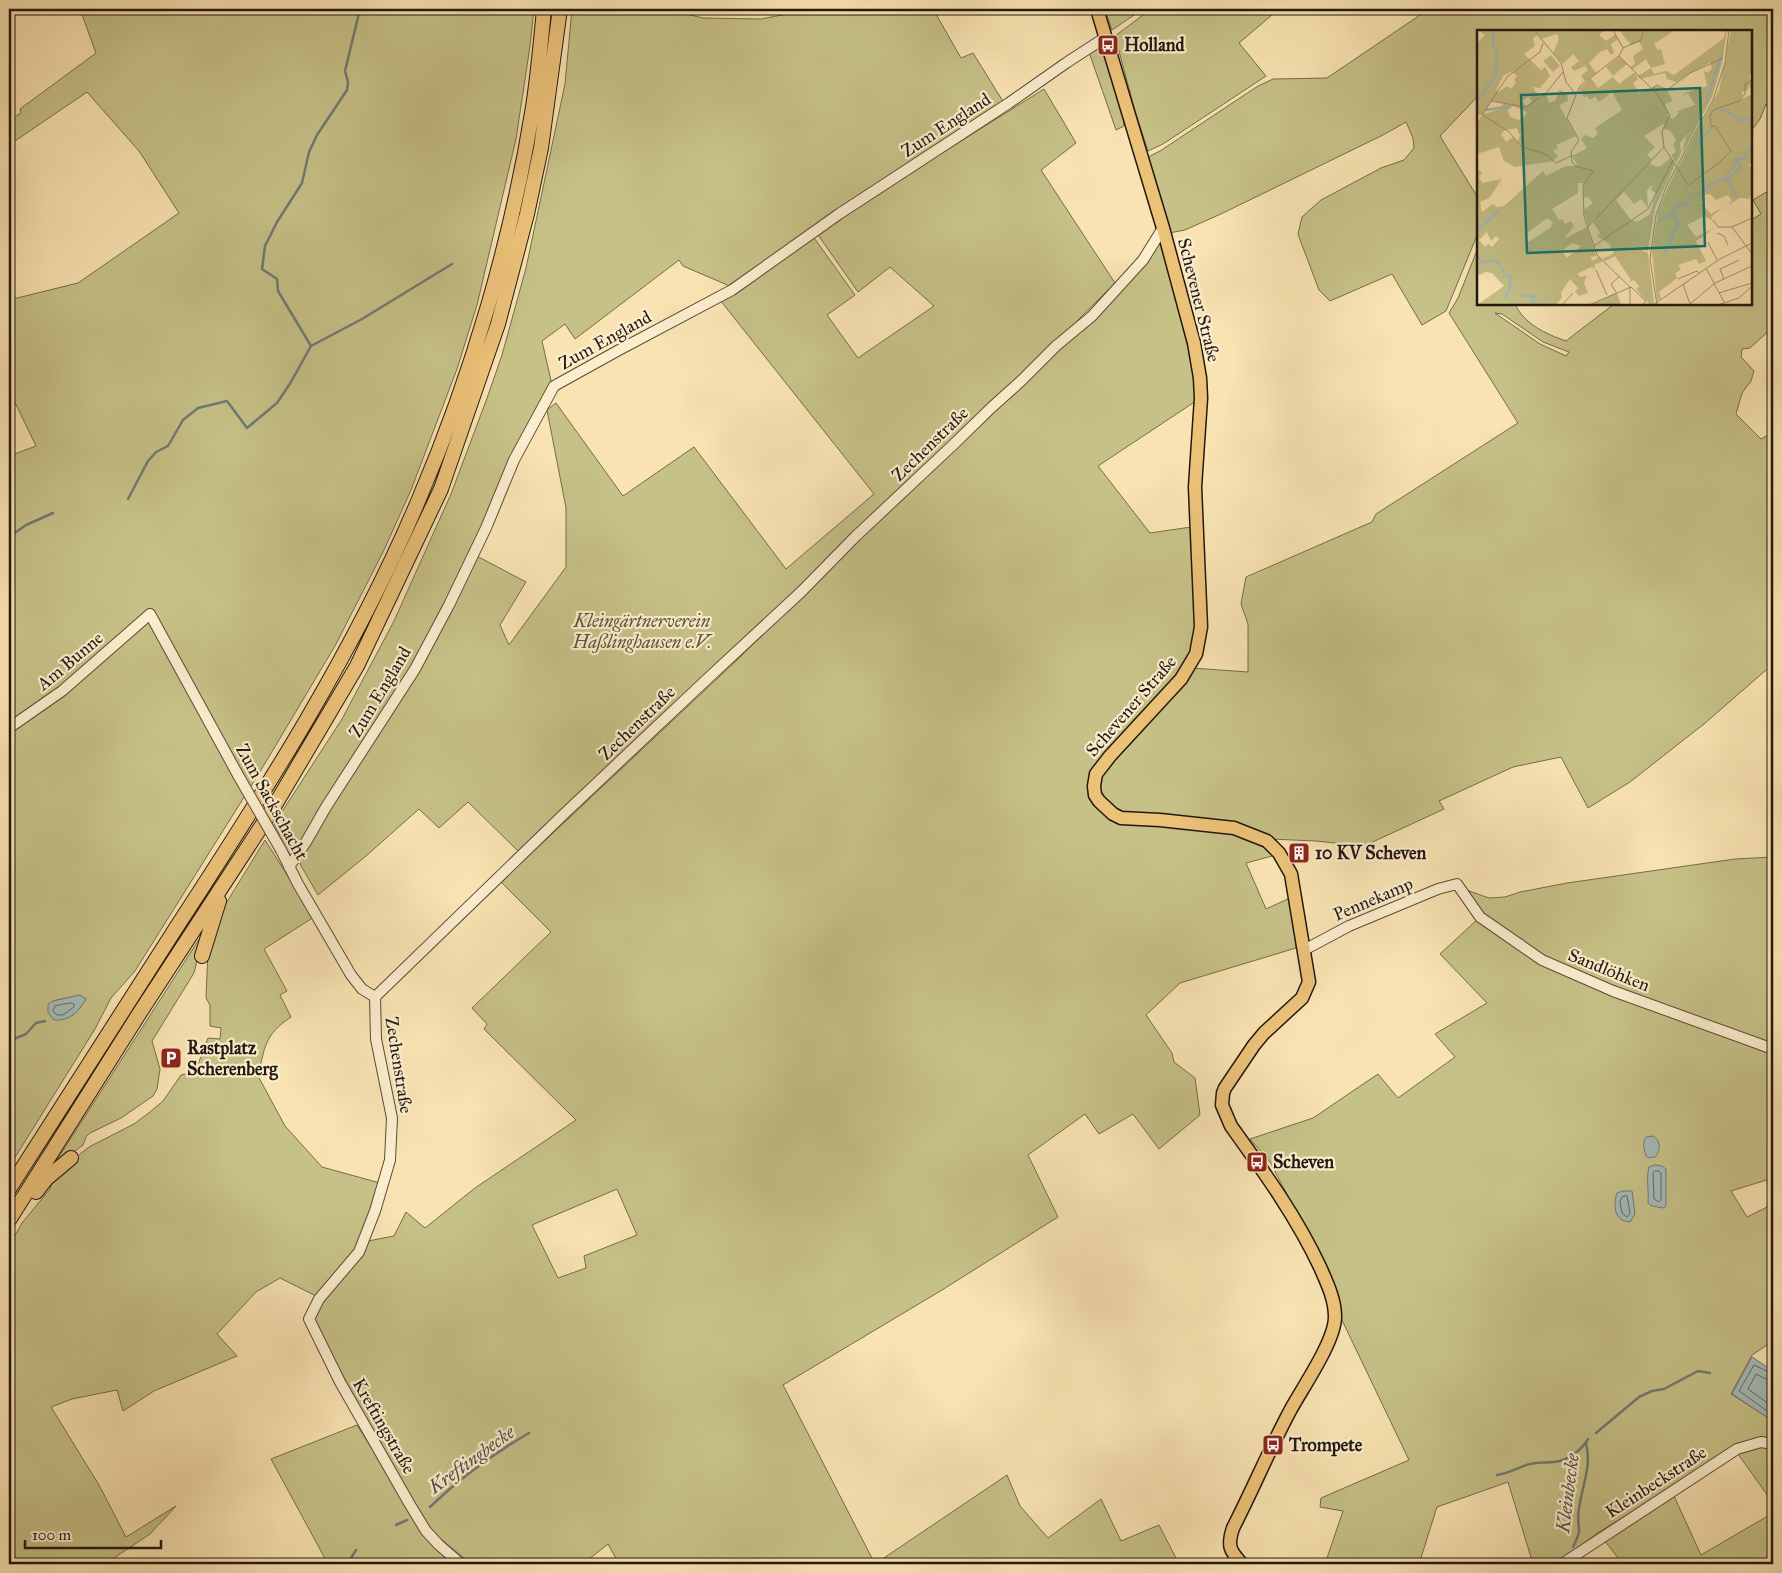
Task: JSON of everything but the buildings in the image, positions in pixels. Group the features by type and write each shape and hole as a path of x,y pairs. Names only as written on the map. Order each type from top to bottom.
{"highway":[{"path":"9,1189 296,740 361,622 419,500 456,404 507,238 533,105 544,9"},
{"path":"9,1220 139,1014 272,810 357,666 441,489 498,324 527,214 541,148 560,9"},
{"path":"202,956 212,920 232,871"},
{"path":"9,1225 46,1179 71,1158"}],"main road":[{"name":"Schevener Straße","path":"1097,9 1164,228 1194,344 1200,378 1195,487 1201,627 1196,654 1181,679 1110,756 1096,774 1095,795 1113,814 1121,818 1234,828 1268,840 1279,853 1291,874 1310,982 1302,998 1264,1033 1237,1069 1223,1093 1222,1105 1231,1126 1292,1214 1306,1238 1333,1298 1335,1319 1333,1331 1327,1344 1290,1410 1233,1528 1229,1544 1236,1562"}],"street":[{"name":"Zum England","path":"289,867 415,669 449,605 486,528 514,460 554,386 732,290 839,214 1002,108 1106,37"},
{"name":"Zechenstraße","path":"309,1319 319,1299 359,1252 375,1211 390,1160 392,1118 390,1100 380,1065 376,1039 375,997 564,814 801,592 856,536 992,406 1021,382 1056,346 1092,316 1143,260 1164,228"},
{"name":"Zum Sackschacht","path":"150,614 289,867 351,975 362,989 375,997"},
{"name":"Am Bunne","path":"9,728 62,691 150,614"},
{"name":"Pennekamp","path":"1304,950 1349,926 1438,889 1457,884"},
{"name":"Sandlöhken","path":"1457,884 1480,917 1542,960 1613,991 1773,1049"},
{"name":"Kreftingstraße","path":"309,1319 340,1382 413,1510 439,1545 461,1564"},
{"name":"Kleinbeckstraße","path":"1562,1564 1737,1449 1761,1442 1773,1444"}],"green space":[{"path":"80,9 534,9 516,139 477,305 457,369 411,490 384,550 335,646 258,775 135,971 111,998 95,1029 9,1167 9,456 36,446 9,390 9,300 78,283 179,213 139,151 87,92 9,145 9,120 21,113 20,109 96,53","holes":["80,995 86,999 72,1016 53,1001"]},
{"name":"Kleingärtnerverein Haßlinghausen e.V.","path":"572,9 665,9 703,18 761,19 813,9 933,9 961,58 973,53 1004,103 732,287 683,266 679,260 575,339 565,324 542,341 552,385 473,554 526,582 500,625 509,645 566,567 566,508 547,410 556,403 623,496 694,447 786,569 874,494 720,300 812,235 855,295 827,315 858,358 934,306 890,267 858,292 816,232 1044,89 1076,143 1041,170 1115,283 1071,327 1082,331 1121,289 1161,240 1188,340 1195,380 1196,401 1098,466 1150,533 1191,527 1197,593 1193,654 1178,678 1094,773 1105,811 1233,831 1266,844 1276,855 1246,863 1266,909 1292,897 1296,948 1180,983 1146,1015 1172,1053 1174,1062 1195,1078 1200,1115 1159,1149 1133,1114 1099,1134 1085,1114 1028,1155 1058,1217 942,1290 783,1385 875,1564 619,1564 608,1544 583,1564 471,1564 429,1529 314,1322 322,1301 368,1241 394,1236 406,1212 425,1228 475,1188 576,1120 484,1029 487,1024 472,1008 551,932 501,882 736,661 805,593 519,852 468,802 439,828 419,809 318,895 300,864 328,809 291,858 274,824 342,719 394,621 451,494 502,355 526,268 565,84","holes":["617,1189 637,1235 584,1256 586,1268 558,1278 532,1225"]},
{"path":"1105,9 1143,9 1112,30"},
{"path":"1151,9 1279,9 1239,43 1266,76 1163,144 1148,151 1115,36"},
{"path":"1429,9 1773,9 1773,116 1766,104 1760,119 1752,130 1752,30 1477,30 1477,97 1440,136 1477,196 1477,235 1446,311 1422,325 1392,274 1330,301 1319,290 1298,234 1302,217 1321,200 1381,168 1404,160 1414,148 1413,138 1406,122 1223,213 1185,230 1169,233 1148,157 1258,86 1273,79 1327,78"},
{"path":"1102,47 1123,116 1124,126 1116,130 1089,52 1093,48"},
{"path":"1773,188 1773,327 1750,348 1742,349 1741,357 1754,371 1751,381 1742,393 1736,414 1761,439 1773,432 1773,664 1704,724 1630,782 1588,808 1561,757 1513,767 1439,801 1444,809 1364,846 1270,839 1113,812 1096,786 1098,775 1192,668 1248,672 1248,624 1241,604 1246,577 1372,522 1376,514 1518,423 1449,313 1458,298 1477,250 1477,305 1516,305 1530,323 1566,341 1613,305 1752,305 1752,219 1761,214 1753,200","holes":["1495,313 1502,314 1543,342 1569,352 1566,356 1540,344"]},
{"path":"265,840 314,917 264,949 287,991 280,995 291,1017 275,1030 267,1042 258,1076 285,1126 322,1167 380,1183 357,1250 318,1297 280,1278 256,1292 217,1334 237,1356 154,1391 123,1411 117,1390 72,1399 51,1407 99,1485 126,1537 176,1506 150,1534 105,1564 9,1564 9,1246 22,1223 50,1189 54,1178 70,1162 89,1147 134,1124 150,1112 163,1101 181,1075 195,1072 208,1038 220,1039 221,1028 210,1026 210,1005 206,998 208,951 225,905"},
{"path":"1773,857 1773,1178 1731,1191 1747,1217 1773,1204 1773,1341 1752,1355 1731,1394 1773,1421 1773,1441 1760,1440 1670,1489 1599,1532 1556,1564 1533,1564 1508,1482 1437,1507 1419,1564 1325,1564 1343,1511 1320,1507 1321,1498 1409,1460 1340,1316 1316,1250 1270,1162 1250,1139 1313,1118 1378,1074 1398,1098 1455,1057 1435,1034 1487,1003 1440,954 1481,916 1461,888 1489,898 1505,897 1520,892 1567,883 1735,859"},
{"path":"205,930 194,973 152,1041 160,1069 157,1089 153,1096 121,1118 90,1133 83,1145 51,1169"},
{"path":"357,1425 430,1541 452,1564 328,1564 271,1459"},
{"path":"1761,1445 1773,1447 1773,1503 1738,1454"},
{"path":"1007,1475 1020,1506 1048,1538 1101,1499 1121,1541 1159,1525 1179,1564 875,1564"},
{"path":"1674,1496 1701,1555 1773,1513 1773,1564 1623,1564 1604,1540"}],"water":[{"path":"80,995 86,999 73,1015 65,1019 54,1020 48,1013 48,1004 53,1001"},
{"path":"1653,1136 1658,1140 1659,1149 1655,1157 1649,1158 1646,1156 1644,1142 1646,1137"},
{"path":"1655,1165 1666,1169 1666,1206 1663,1208 1652,1206 1648,1203 1648,1171 1649,1167"},
{"path":"1632,1191 1635,1214 1630,1222 1621,1219 1615,1208 1617,1193"},
{"path":"1752,1357 1773,1371 1773,1421 1732,1394"}],"waterway":[{"path":"128,499 148,461 156,452 168,446 183,420 198,408 227,401 247,428 277,403 311,346 278,291 277,279 262,269 265,246 277,222 302,183 309,152 317,135 347,90 348,82 345,71 360,9"},
{"path":"311,346 362,319 452,264"},
{"path":"9,537 26,525 53,513"},
{"path":"9,1041 26,1034 36,1023 45,1021"},
{"name":"Kleinbecke","path":"1596,1433 1639,1397 1652,1391 1664,1389 1698,1371 1710,1373"},
{"name":"Kreftingbecke","path":"430,1507 477,1467 529,1433"},
{"name":"Kleinbecke","path":"1497,1475 1530,1464 1564,1460 1578,1451 1588,1439"},
{"name":"Kleinbecke","path":"1573,1547 1579,1532 1578,1512 1588,1460 1586,1443"},
{"name":"Kreftingbecke","path":"396,1525 407,1520"},
{"name":"Kreftingbecke","path":"351,1558 356,1550"}],"place":[{"name":"Holland","path":"1108,45"},
{"name":"10 KV Scheven","path":"1299,853"},
{"name":"Rastplatz Scherenberg","path":"171,1058"},
{"name":"Scheven","path":"1257,1162"},
{"name":"Trompete","path":"1273,1445"}]}
